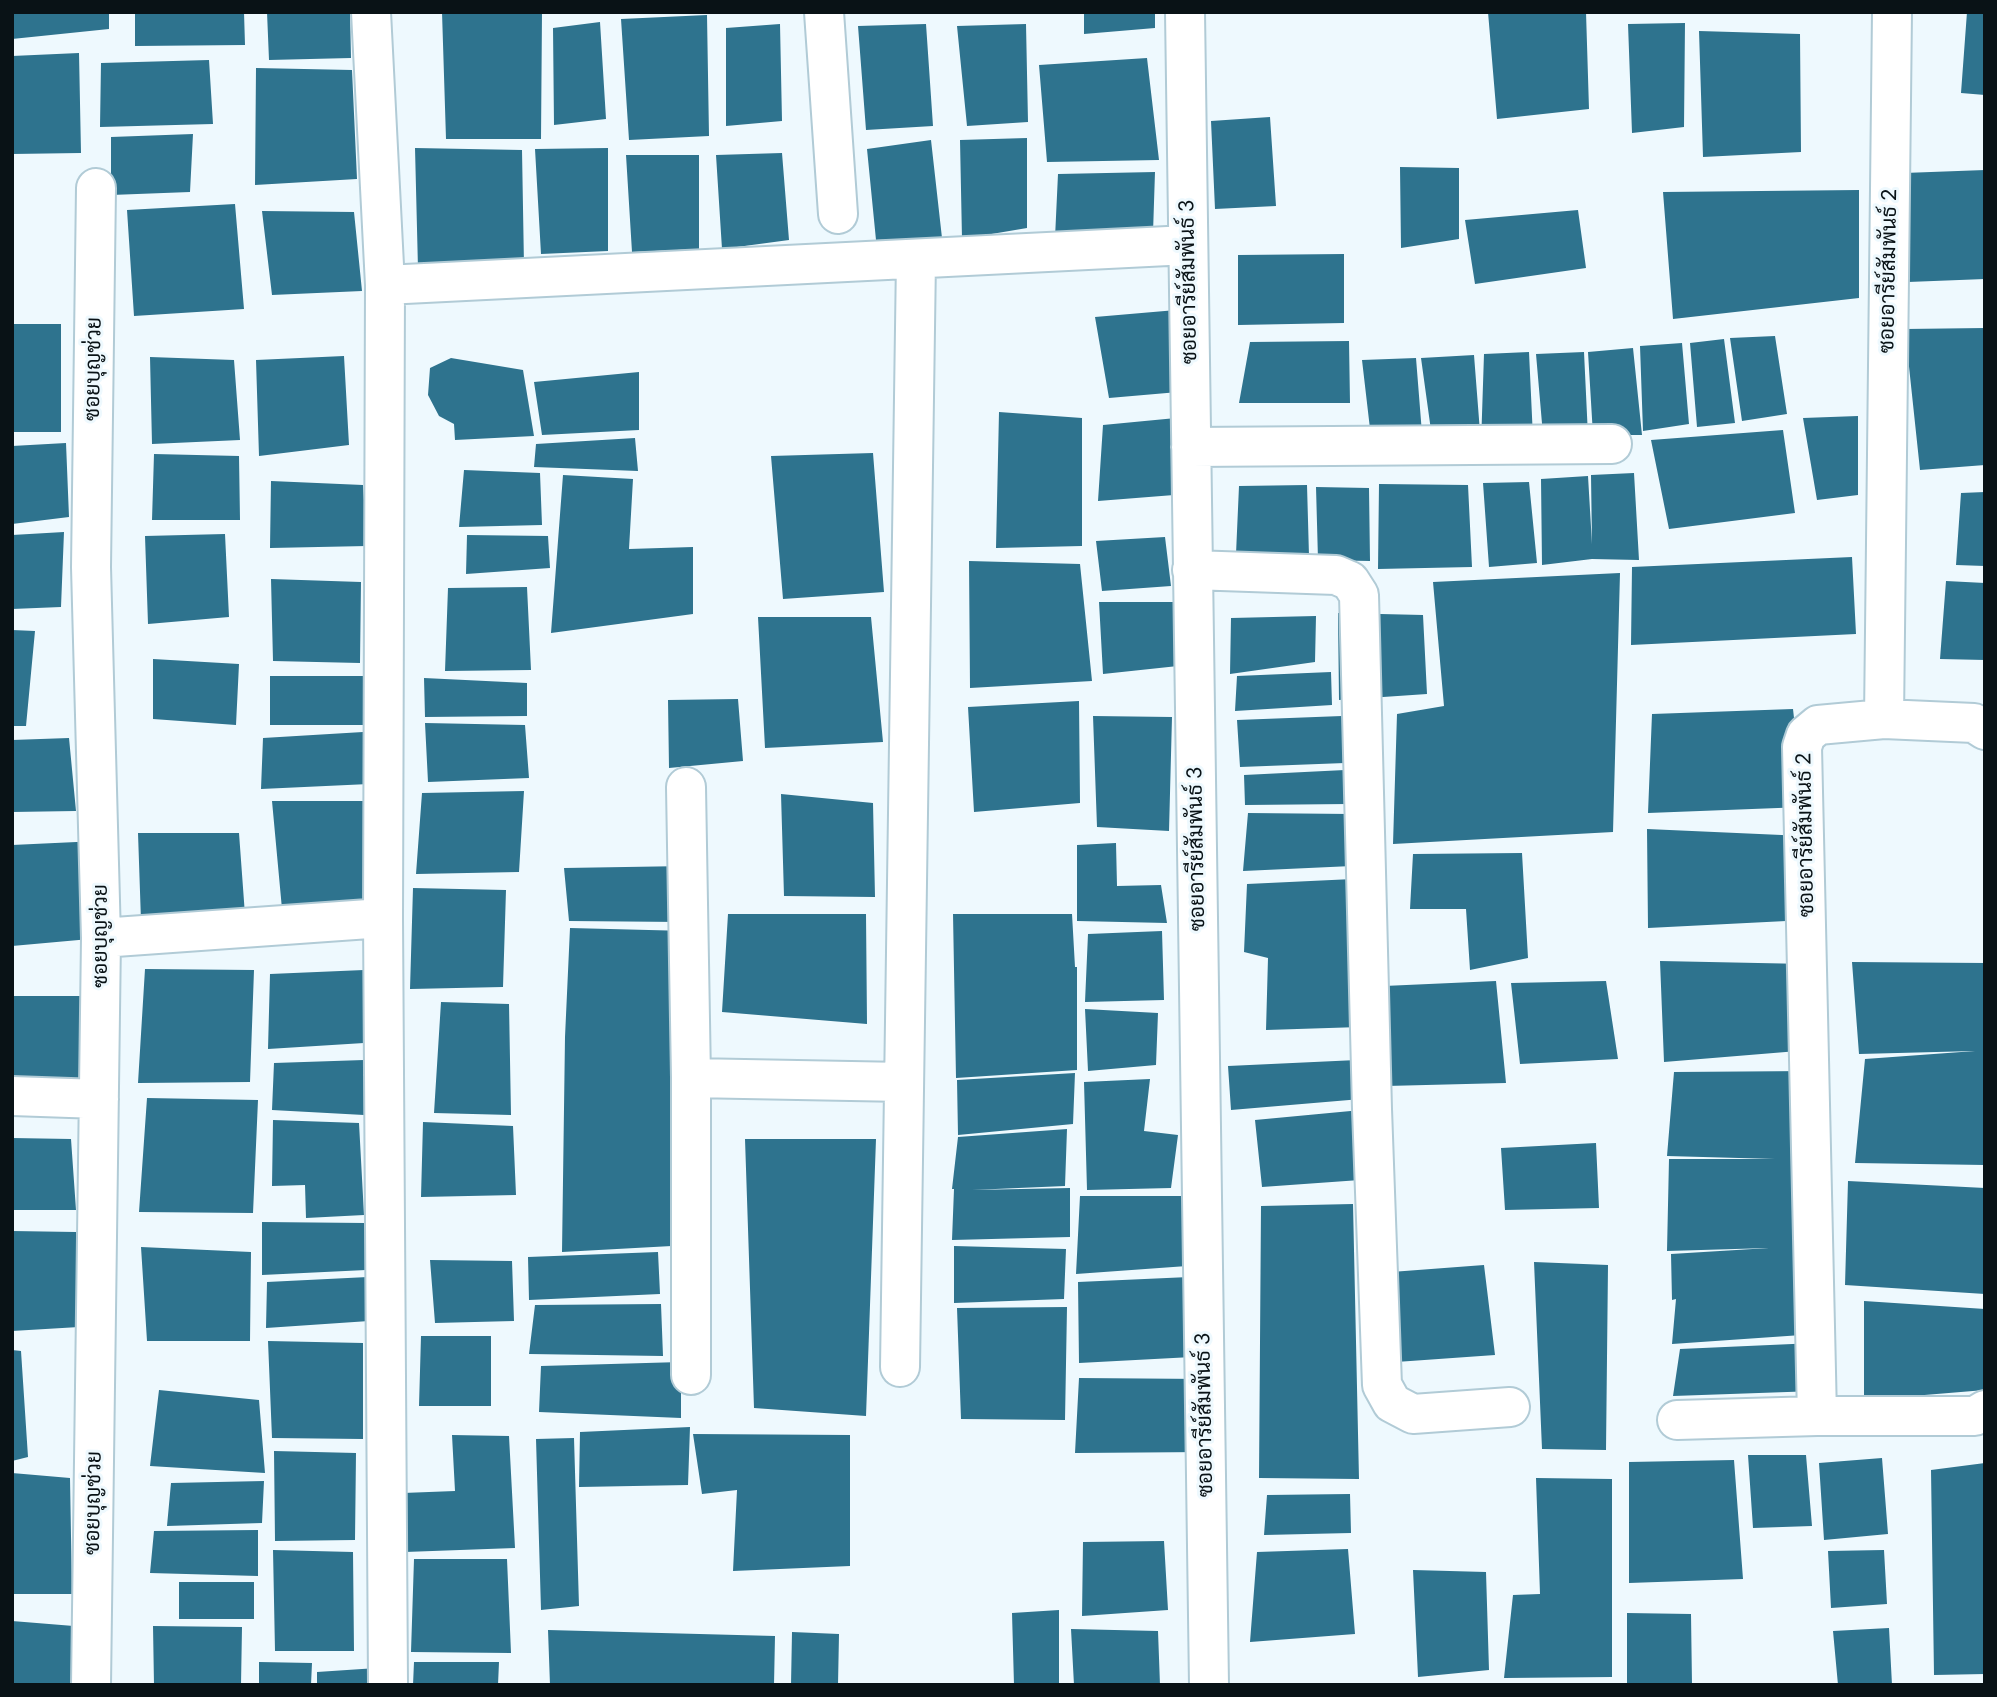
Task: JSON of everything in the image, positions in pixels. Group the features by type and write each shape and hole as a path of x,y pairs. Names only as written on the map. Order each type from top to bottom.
{"street":[{"path":"371,12 385,285 383,918 388,1685"},
{"path":"824,12 838,214"},
{"name":"ซอยอารีย์สัมพันธ์ 3","path":"1185,12 1209,1685"},
{"name":"ซอยอารีย์สัมพันธ์ 2","path":"1817,1416 1802,747 1806,735 1818,725 1884,719 1892,12"},
{"name":"ซอยบุญช่วย","path":"91,1685 101,938 91,566 96,188"},
{"path":"385,285 1188,244"},
{"path":"900,1367 916,259"},
{"path":"1191,447 1612,444"},
{"path":"1192,570 1336,575 1349,582 1359,595 1382,1385 1392,1403 1413,1413 1510,1407"},
{"path":"1884,719 1974,723 1985,730"},
{"path":"686,787 691,1078 691,1375"},
{"path":"101,938 383,918"},
{"path":"691,1078 904,1082"},
{"path":"12,1096 99,1098"},
{"path":"1677,1420 1817,1416 1975,1416 1985,1410"}],"building":[{"path":"12,12 109,12 109,29 12,39"},
{"path":"135,12 244,12 245,45 135,46"},
{"path":"267,12 350,12 351,58 269,60"},
{"path":"442,12 542,12 541,139 446,139"},
{"path":"1084,12 1155,12 1155,28 1084,34"},
{"path":"1488,12 1586,12 1589,109 1497,119"},
{"path":"1967,12 1985,12 1985,95 1961,93"},
{"path":"707,15 709,136 629,140 621,19"},
{"path":"600,22 606,119 554,125 553,28"},
{"path":"1685,23 1684,127 1632,133 1628,24"},
{"path":"780,24 782,121 726,126 726,28"},
{"path":"926,24 933,126 866,130 858,26"},
{"path":"1026,24 1028,122 967,126 957,26"},
{"path":"1699,31 1800,34 1801,152 1703,157"},
{"path":"79,53 81,153 12,154 12,56"},
{"path":"1147,58 1159,160 1047,162 1039,65"},
{"path":"209,60 213,124 100,127 101,63"},
{"path":"256,68 352,70 357,179 255,185"},
{"path":"1270,117 1276,206 1215,209 1211,121"},
{"path":"193,134 190,192 111,195 111,137"},
{"path":"1027,138 1027,228 962,239 960,140"},
{"path":"931,140 942,238 876,240 867,149"},
{"path":"415,148 522,150 524,266 418,269"},
{"path":"608,148 608,251 541,254 535,149"},
{"path":"782,153 789,240 722,249 716,155"},
{"path":"626,155 699,155 699,249 632,252"},
{"path":"1400,167 1459,168 1459,239 1401,248"},
{"path":"1985,170 1985,279 1908,282 1904,173"},
{"path":"1155,172 1153,233 1055,238 1058,174"},
{"path":"1859,190 1859,298 1673,319 1663,192"},
{"path":"235,204 244,309 134,316 127,210"},
{"path":"1578,210 1586,268 1475,284 1465,220"},
{"path":"262,211 354,212 362,291 272,295"},
{"path":"1344,254 1344,323 1238,325 1238,255"},
{"path":"1188,309 1190,391 1109,398 1095,317"},
{"path":"12,324 61,324 61,432 12,432"},
{"path":"1985,328 1985,465 1920,470 1905,329"},
{"path":"1775,336 1787,414 1742,421 1730,338"},
{"path":"1724,339 1735,423 1697,427 1690,343"},
{"path":"1349,341 1350,403 1239,403 1250,342"},
{"path":"1682,343 1689,424 1643,431 1640,346"},
{"path":"1633,348 1642,435 1593,435 1588,352"},
{"path":"1529,352 1533,438 1481,445 1484,354"},
{"path":"1584,352 1588,436 1543,435 1536,354"},
{"path":"1474,355 1481,445 1433,445 1421,358"},
{"path":"344,356 349,445 259,456 256,360"},
{"path":"150,357 234,360 240,440 152,444"},
{"path":"451,358 523,370 534,436 455,440 454,424 439,416 428,395 430,368"},
{"path":"1416,358 1423,446 1372,446 1362,360"},
{"path":"639,372 639,430 542,435 534,382"},
{"path":"999,412 1082,418 1082,546 996,548"},
{"path":"1858,416 1858,495 1817,500 1803,418"},
{"path":"1176,418 1174,495 1098,501 1103,425"},
{"path":"1783,430 1795,513 1669,529 1651,440"},
{"path":"635,438 638,471 534,467 536,444"},
{"path":"66,443 69,517 12,524 12,446"},
{"path":"873,453 884,592 783,599 771,456"},
{"path":"154,454 239,456 240,520 152,520"},
{"path":"464,470 540,473 542,525 459,527"},
{"path":"1634,473 1639,560 1592,559 1542,565 1541,479 1588,476 1592,544 1591,475"},
{"path":"563,475 633,479 629,549 693,547 693,614 551,633"},
{"path":"271,481 363,485 367,546 270,548"},
{"path":"1529,482 1537,563 1489,567 1483,483"},
{"path":"1379,484 1468,485 1472,567 1378,569"},
{"path":"1307,485 1309,556 1236,554 1239,486"},
{"path":"1316,487 1369,488 1370,561 1318,560"},
{"path":"1985,492 1985,566 1956,565 1961,493"},
{"path":"64,532 61,607 12,609 12,535"},
{"path":"225,534 229,617 148,624 145,536"},
{"path":"467,535 548,536 550,568 466,574"},
{"path":"1165,537 1171,586 1102,591 1096,541"},
{"path":"1852,557 1856,634 1631,645 1632,567"},
{"path":"969,561 1080,564 1092,681 970,688"},
{"path":"1620,573 1613,832 1393,844 1397,714 1444,706 1433,582"},
{"path":"271,579 361,582 360,663 273,661"},
{"path":"1946,581 1985,583 1985,660 1940,659"},
{"path":"527,587 531,670 445,671 448,588"},
{"path":"1099,602 1177,602 1178,666 1103,674"},
{"path":"1338,613 1423,615 1427,694 1339,700"},
{"path":"1316,616 1315,662 1230,674 1231,618"},
{"path":"758,617 871,617 883,742 765,748"},
{"path":"12,630 35,631 26,726 12,726"},
{"path":"153,659 239,664 236,725 153,719"},
{"path":"1331,672 1332,705 1235,711 1237,676"},
{"path":"270,676 363,676 364,725 270,725"},
{"path":"424,678 527,683 527,716 425,717"},
{"path":"738,699 743,761 669,768 668,700"},
{"path":"1079,701 1080,803 974,812 968,707"},
{"path":"1793,709 1804,807 1648,813 1652,714"},
{"path":"1093,716 1172,717 1169,831 1097,827"},
{"path":"1342,716 1345,763 1240,767 1237,720"},
{"path":"425,723 525,725 529,778 428,782"},
{"path":"363,732 369,784 261,789 263,738"},
{"path":"69,738 76,811 12,812 12,740"},
{"path":"1345,770 1349,804 1245,805 1244,775"},
{"path":"524,791 519,872 416,874 422,793"},
{"path":"781,794 873,803 875,897 784,896"},
{"path":"272,801 374,801 373,904 282,909"},
{"path":"1248,813 1351,814 1352,866 1243,871"},
{"path":"1647,829 1804,836 1806,920 1648,928"},
{"path":"138,833 239,833 245,915 141,921"},
{"path":"98,841 101,938 12,946 12,845"},
{"path":"1116,843 1117,886 1161,885 1167,923 1077,921 1077,845"},
{"path":"1522,853 1528,958 1470,970 1466,909 1410,909 1413,854"},
{"path":"687,866 681,922 569,921 564,868"},
{"path":"1353,879 1360,1027 1266,1030 1268,958 1244,952 1247,884"},
{"path":"413,888 506,890 503,987 410,989"},
{"path":"728,914 866,914 867,1024 722,1012"},
{"path":"953,914 1072,914 1077,967 1077,1070 956,1078"},
{"path":"570,928 688,931 690,1245 562,1252 565,1037"},
{"path":"1162,931 1164,1000 1085,1002 1088,934"},
{"path":"1660,961 1807,964 1810,1050 1664,1062"},
{"path":"1852,962 1985,963 1985,1165 1855,1163 1865,1059 1975,1051 1859,1054"},
{"path":"145,969 254,970 250,1082 138,1083"},
{"path":"364,970 364,1043 268,1049 270,974"},
{"path":"1496,981 1506,1083 1386,1086 1384,986"},
{"path":"1606,981 1618,1059 1520,1064 1511,983"},
{"path":"12,996 92,996 99,1081 12,1080"},
{"path":"441,1002 509,1004 511,1115 434,1113"},
{"path":"1085,1009 1158,1013 1156,1065 1088,1071"},
{"path":"364,1060 364,1115 272,1110 274,1063"},
{"path":"1357,1060 1361,1099 1231,1110 1228,1066"},
{"path":"1810,1071 1816,1334 1672,1344 1676,1299 1672,1300 1671,1254 1769,1248 1667,1251 1669,1159 1775,1159 1667,1156 1674,1072"},
{"path":"1075,1073 1073,1124 958,1135 957,1080"},
{"path":"1150,1079 1144,1131 1178,1135 1171,1188 1087,1190 1084,1082"},
{"path":"147,1098 258,1100 253,1213 139,1212"},
{"path":"1372,1109 1374,1179 1262,1187 1255,1120"},
{"path":"273,1120 359,1123 364,1215 306,1218 305,1185 272,1186"},
{"path":"423,1122 513,1126 516,1195 421,1197"},
{"path":"1067,1129 1065,1186 972,1190 1070,1188 1070,1237 952,1240 952,1189 958,1137"},
{"path":"12,1138 71,1139 76,1210 12,1210"},
{"path":"745,1139 876,1139 866,1416 754,1408"},
{"path":"1596,1143 1599,1208 1505,1210 1501,1148"},
{"path":"1848,1181 1985,1188 1985,1294 1845,1285"},
{"path":"1080,1196 1185,1196 1187,1266 1076,1274"},
{"path":"1353,1204 1359,1479 1259,1478 1261,1206"},
{"path":"262,1222 365,1223 366,1270 262,1275"},
{"path":"12,1231 76,1232 79,1327 12,1331"},
{"path":"954,1246 1066,1249 1064,1299 954,1303"},
{"path":"141,1247 251,1252 250,1341 147,1341"},
{"path":"658,1252 660,1294 529,1300 528,1257"},
{"path":"430,1260 512,1261 514,1321 435,1323"},
{"path":"1534,1262 1608,1265 1606,1450 1542,1449"},
{"path":"1484,1265 1495,1355 1382,1363 1378,1273"},
{"path":"368,1277 369,1321 266,1328 267,1282"},
{"path":"1189,1277 1192,1357 1079,1363 1078,1282"},
{"path":"1864,1301 1985,1309 1985,1390 1864,1400"},
{"path":"661,1304 663,1356 529,1354 535,1305"},
{"path":"1067,1307 1065,1420 961,1419 957,1308"},
{"path":"421,1336 491,1336 491,1406 419,1406"},
{"path":"268,1341 363,1343 363,1439 272,1438"},
{"path":"1815,1343 1816,1391 1673,1396 1680,1349"},
{"path":"12,1350 21,1351 28,1457 12,1461"},
{"path":"681,1362 681,1418 539,1412 541,1366"},
{"path":"1079,1378 1204,1379 1205,1452 1075,1453"},
{"path":"159,1390 259,1400 265,1473 150,1466"},
{"path":"690,1427 688,1485 579,1487 580,1432"},
{"path":"693,1434 850,1435 850,1566 733,1571 737,1490 702,1494"},
{"path":"452,1435 509,1436 515,1548 405,1552 403,1493 455,1491"},
{"path":"574,1438 579,1606 541,1610 536,1439"},
{"path":"274,1451 356,1453 355,1540 275,1541"},
{"path":"1748,1455 1806,1455 1812,1526 1753,1528"},
{"path":"1882,1458 1888,1534 1824,1540 1819,1463"},
{"path":"1734,1460 1743,1579 1629,1583 1629,1462"},
{"path":"1985,1463 1985,1674 1934,1675 1931,1470"},
{"path":"12,1473 70,1478 72,1594 12,1594"},
{"path":"1536,1478 1612,1479 1612,1677 1504,1678 1513,1595 1540,1594"},
{"path":"264,1481 262,1523 167,1526 171,1483"},
{"path":"1350,1494 1351,1533 1264,1535 1267,1495"},
{"path":"258,1530 258,1576 150,1573 154,1531"},
{"path":"1164,1541 1168,1610 1082,1616 1083,1542"},
{"path":"1348,1549 1355,1634 1250,1642 1257,1552"},
{"path":"273,1550 353,1552 354,1651 275,1651"},
{"path":"1884,1550 1887,1604 1831,1608 1828,1551"},
{"path":"414,1559 507,1559 511,1653 411,1652"},
{"path":"1413,1570 1486,1572 1489,1670 1418,1677"},
{"path":"179,1582 254,1582 254,1619 179,1619"},
{"path":"1059,1610 1059,1685 1014,1685 1012,1613"},
{"path":"1627,1613 1691,1614 1692,1685 1627,1685"},
{"path":"12,1621 86,1627 81,1685 12,1685"},
{"path":"153,1626 242,1627 241,1685 154,1685"},
{"path":"1889,1628 1892,1685 1838,1685 1833,1631"},
{"path":"1071,1629 1158,1631 1160,1685 1074,1685"},
{"path":"548,1630 775,1636 774,1685 550,1685"},
{"path":"792,1632 839,1634 838,1685 791,1685"},
{"path":"259,1662 312,1663 311,1685 259,1685"},
{"path":"414,1662 499,1662 498,1685 413,1685"},
{"path":"377,1668 377,1685 317,1685 317,1672"}]}
